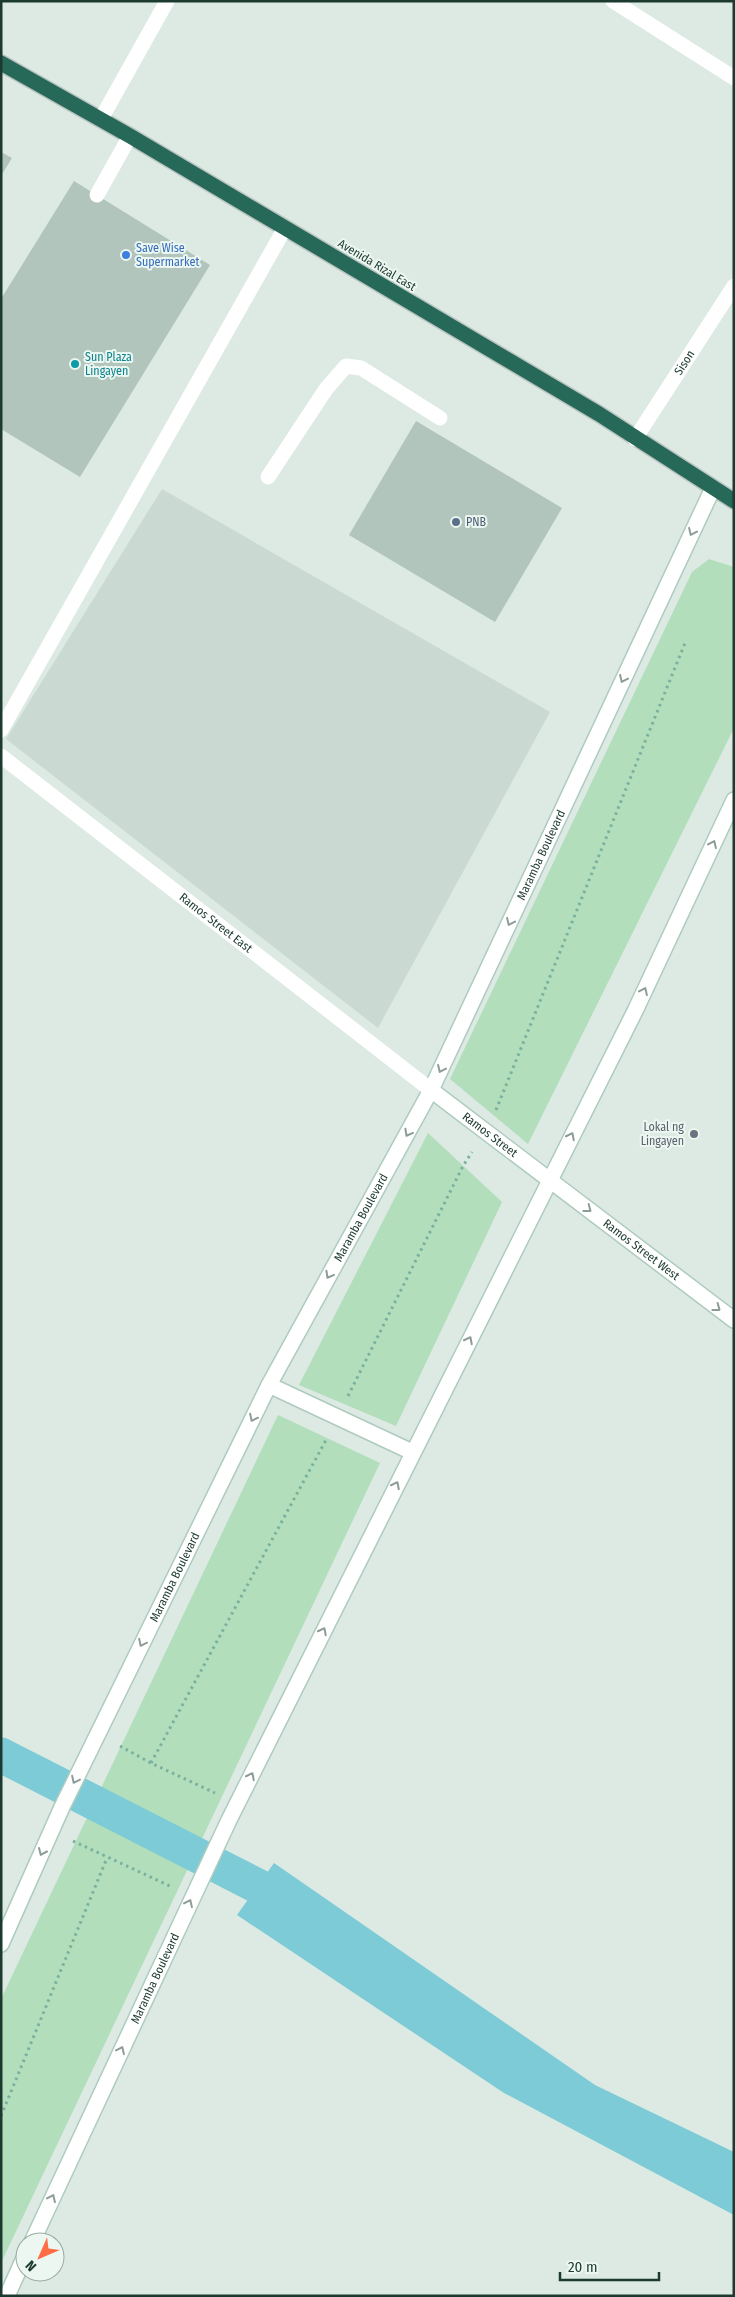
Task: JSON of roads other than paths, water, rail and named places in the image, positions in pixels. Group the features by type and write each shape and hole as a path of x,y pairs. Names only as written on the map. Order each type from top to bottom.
{"highway":[{"name":"Avenida Rizal East","path":"1,63 130,136 599,414 734,501"}],"street":[{"path":"101,119 167,1"},
{"path":"613,1 734,78"},
{"path":"96,195 130,136"},
{"path":"1,730 285,228"},
{"name":"Sison","path":"636,439 734,286"},
{"path":"268,476 326,389 346,366 361,368 440,418"},
{"name":"Maramba Boulevard","path":"1,1944 62,1807 269,1385 431,1090 713,488"},
{"name":"Ramos Street East","path":"1,756 431,1090"},
{"name":"Maramba Boulevard","path":"37,2232 237,1803 635,1011 734,800"},
{"name":"Ramos Street","path":"431,1090 549,1180"},
{"name":"Ramos Street West","path":"549,1180 734,1320"},
{"path":"269,1385 412,1452"},
{"path":"7,2296 15,2278"}],"water":[{"path":"274,1863 595,2085 734,2152 734,2215 504,2093 237,1915"}],"waterway":[{"path":"1,1755 281,1898 294,1914"}],"place":[{"name":"Save Wise Supermarket","path":"126,255"},
{"name":"Sun Plaza Lingayen","path":"75,364"},
{"name":"PNB","path":"456,522"},
{"name":"Lokal ng Lingayen","path":"694,1134"}]}
